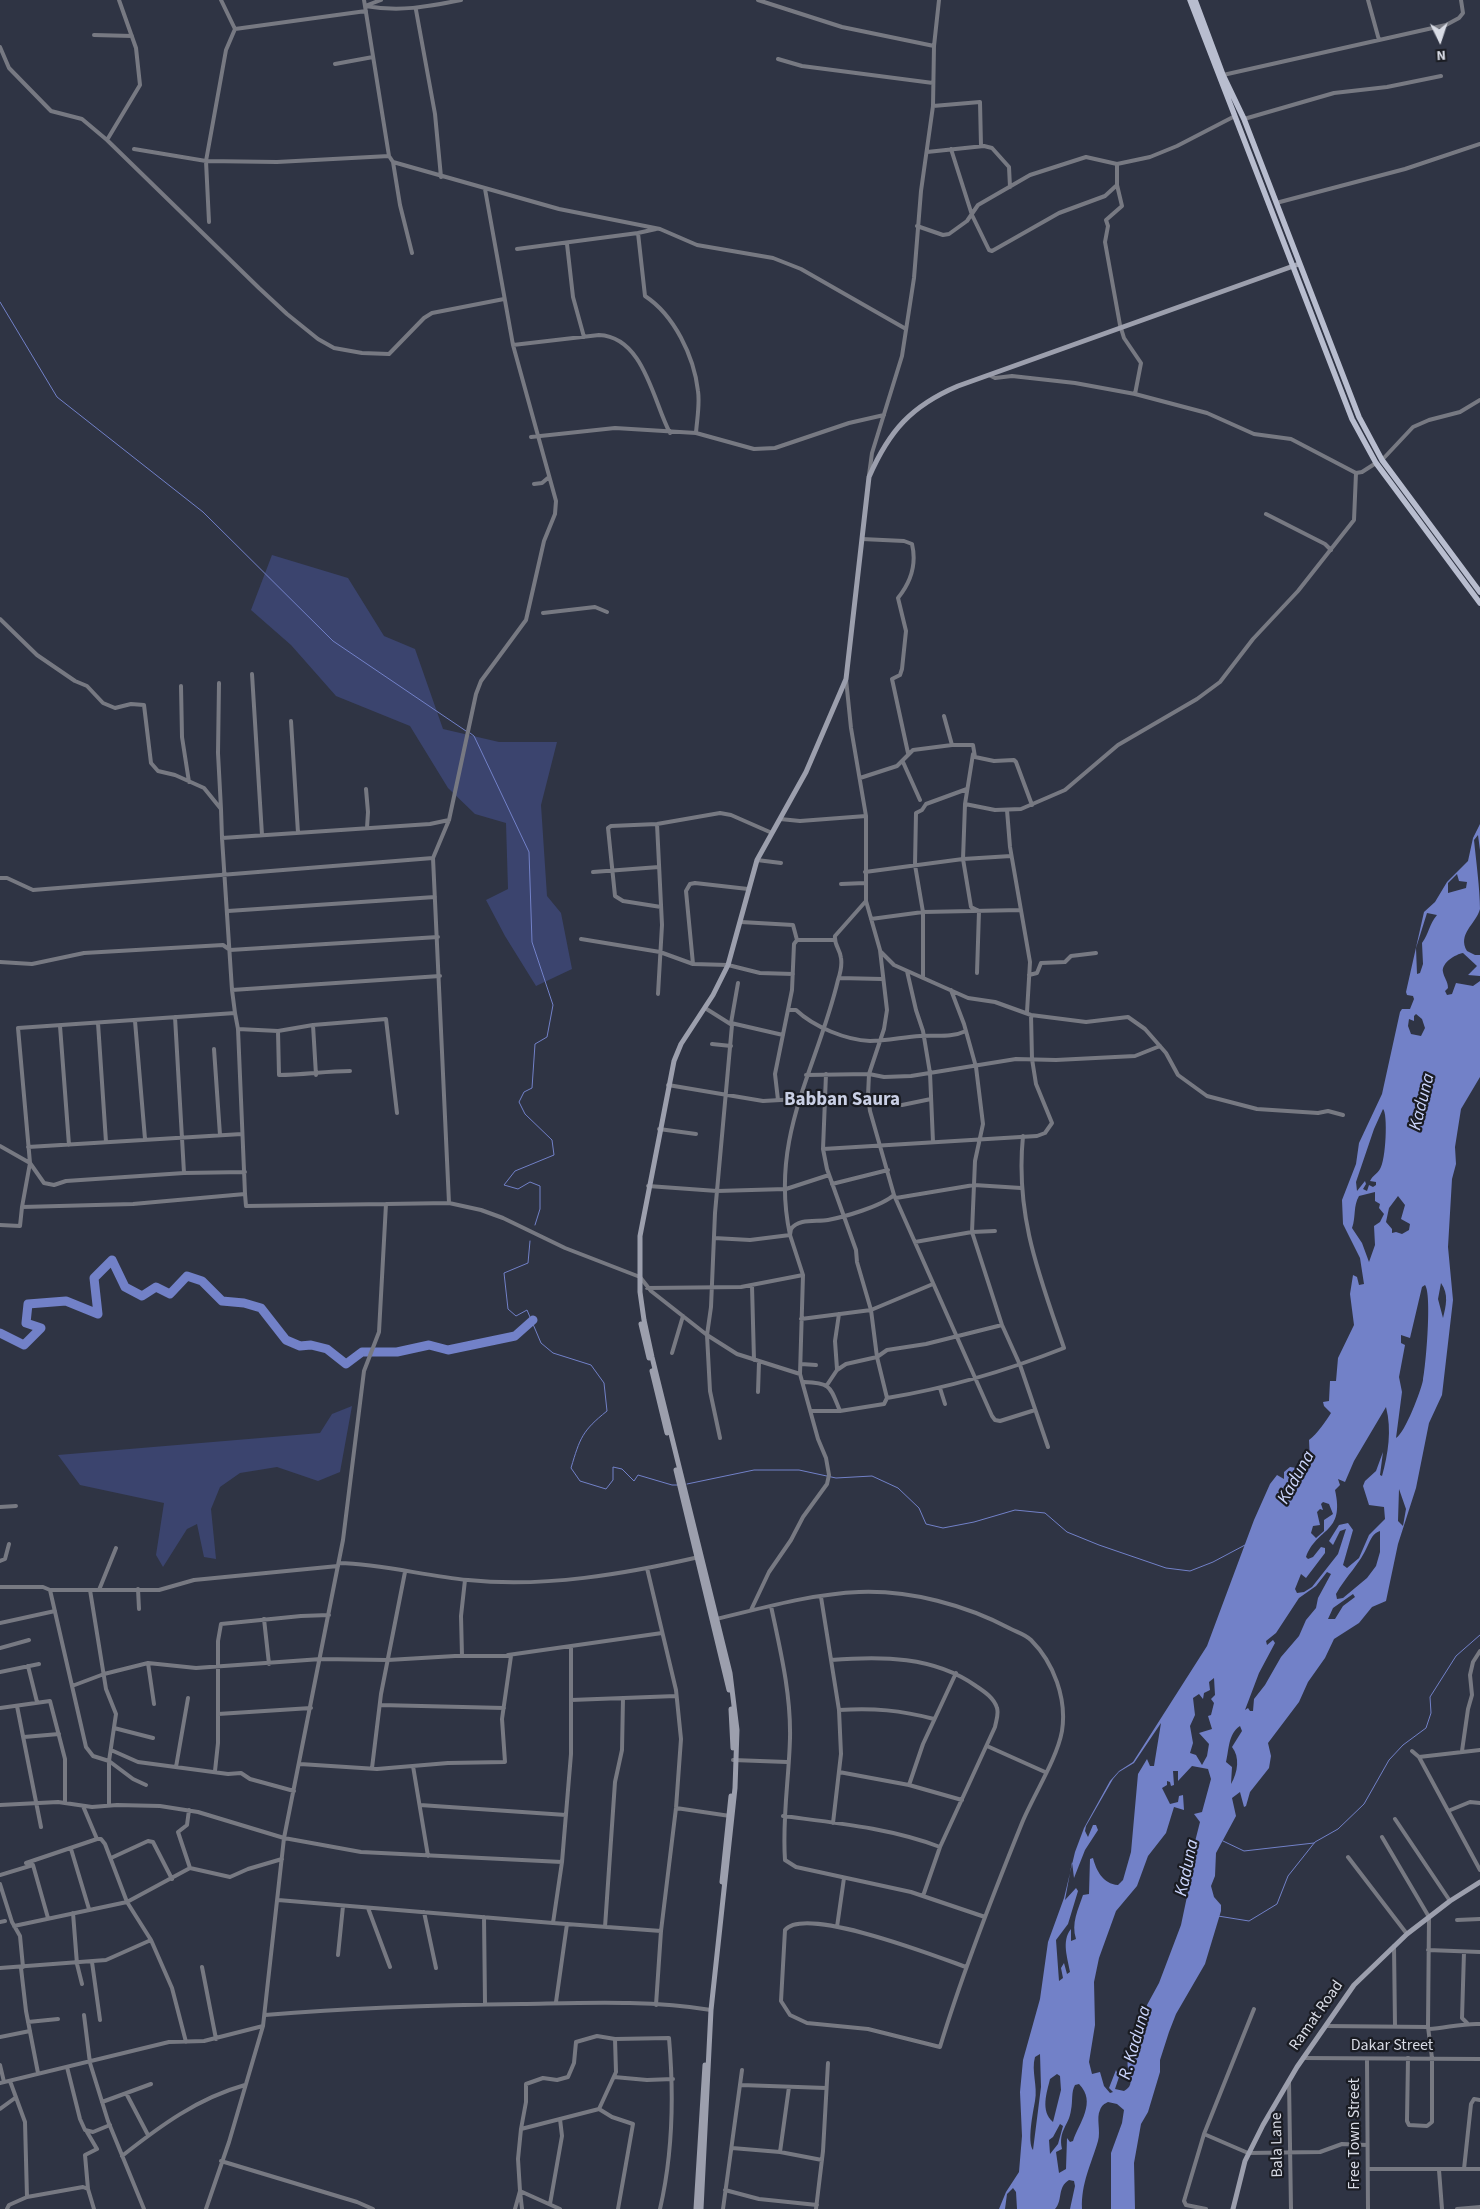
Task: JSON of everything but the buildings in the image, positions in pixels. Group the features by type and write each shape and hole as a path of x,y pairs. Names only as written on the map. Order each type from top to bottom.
{"main road":[{"path":"1190,0 1235,116 1359,417 1382,460 1480,592"},
{"path":"1194,0 1223,75 1244,119 1276,203 1296,265 1352,419 1376,463 1480,604"},
{"path":"696,2209 710,2010 735,1760 729,1691 714,1619 642,1332 638,1295 640,1236 668,1085 681,1044 705,1008 728,965 757,860 806,772 846,679 869,477 886,442 907,416 943,393 1296,265"},
{"name":"Ramat Road","path":"1233,2209 1248,2153 1303,2058 1354,1985 1394,1945 1450,1901 1480,1882"},
{"path":"701,2209 710,2010"}],"street":[{"path":"107,140 140,85 139,64 132,36 119,0"},
{"path":"209,222 206,162 226,50 235,29 221,0"},
{"path":"364,0 389,156 393,162 400,205 412,253"},
{"path":"365,8 380,0"},
{"path":"235,29 365,8 416,10 460,0"},
{"path":"758,0 842,27 934,46"},
{"path":"869,477 870,461 902,356 914,278 917,226 934,106 934,46 937,0"},
{"path":"1368,0 1379,40"},
{"path":"1223,75 1446,25 1459,18 1463,13 1461,0"},
{"path":"416,10 434,114 441,177"},
{"path":"94,35 132,36"},
{"path":"0,47 9,68 51,111 82,119 107,140 287,314 334,348 362,353 389,354 424,318 432,313 504,299"},
{"path":"335,64 373,58"},
{"path":"778,59 802,66 933,83"},
{"path":"1244,119 1334,93 1387,87 1441,76"},
{"path":"934,106 980,102 981,146"},
{"path":"917,226 943,235 949,234 967,221 978,205 1030,175 1086,157 1117,164 1150,157 1178,146 1235,116"},
{"path":"1276,203 1405,169 1480,144"},
{"path":"927,152 981,146 992,148 1009,167 1010,187"},
{"path":"134,149 206,162 277,162 389,156"},
{"path":"951,149 972,214 989,250 994,250 1059,213 1105,196 1117,185"},
{"path":"393,162 559,209 660,229 696,245 764,255 784,261 906,329"},
{"path":"1117,164 1117,185 1122,206 1106,220 1108,226 1105,242 1124,338 1141,363 1135,394"},
{"path":"450,1203 433,858 449,820 476,694 481,681 526,620 544,542 555,514 556,501 513,345 485,189"},
{"path":"518,249 567,244 660,229"},
{"path":"638,233 644,296 667,314 686,351 696,376 699,392 696,433"},
{"path":"567,244 573,297 584,337"},
{"path":"513,345 609,336 633,350 662,410 670,433"},
{"path":"989,375 995,378 1012,376 1075,383 1135,394 1207,413 1254,434 1291,440 1311,448 1349,471 1356,473 1362,472 1376,463"},
{"path":"1382,460 1414,427 1429,420 1460,412 1480,400"},
{"path":"531,437 616,428 670,433 696,433 754,449 774,448 850,423 884,415"},
{"path":"964,804 1007,810 1021,809 1065,790 1118,744 1197,699 1220,682 1253,638 1298,590 1354,520 1356,473"},
{"path":"534,484 542,483 550,477"},
{"path":"1266,514 1325,544 1331,550"},
{"path":"862,539 904,541 912,544 914,555 910,583 898,598 906,631 902,669 900,675 892,679 908,753"},
{"path":"543,613 595,607 606,612"},
{"path":"0,619 36,655 75,681 87,686 103,703 115,708 131,704 144,705 151,763 158,771 204,788 221,810"},
{"path":"252,674 262,835"},
{"path":"846,679 851,728 866,816 866,901 880,950 887,1010 881,1038 869,1074 870,1111 895,1197 995,1420 1000,1421 1036,1410"},
{"path":"219,683 218,753 222,838 232,990 238,1030 246,1206 450,1203 496,1215 565,1248 640,1277 647,1288 707,1335 737,1354 800,1374"},
{"path":"181,686 182,737 189,782"},
{"path":"944,716 952,745"},
{"path":"291,721 298,833"},
{"path":"860,778 897,766 913,750 952,745 973,745"},
{"path":"973,745 975,757 994,761 1014,760 1016,762 1032,805"},
{"path":"973,745 964,804 963,859 971,908 978,911"},
{"path":"903,762 920,800"},
{"path":"366,789 367,828"},
{"path":"923,978 923,912 915,865 916,813 922,810 926,804 967,789"},
{"path":"824,1149 880,1144 1037,1136 1045,1133 1052,1124 1036,1084 1032,1059 1029,1014 1030,962 1012,856 1007,810"},
{"path":"661,907 623,901 615,896 611,872 608,828 621,824 657,824 720,813 731,815 772,833"},
{"path":"780,819 794,821 866,816"},
{"path":"222,838 430,824 449,820"},
{"path":"657,824 661,907 661,976 658,994"},
{"path":"865,872 963,859 1012,856"},
{"path":"0,878 7,878 33,890 224,873 433,858"},
{"path":"757,860 781,863"},
{"path":"593,872 659,867"},
{"path":"692,964 686,891 690,884 695,882 748,889"},
{"path":"841,884 866,883"},
{"path":"228,911 435,897"},
{"path":"751,1610 769,1572 791,1540 803,1516 827,1484 829,1475 826,1458 818,1439 804,1382 800,1374 803,1275 786,1217 788,1144 806,1075 824,1028 839,978 842,960 834,940 838,931 866,901"},
{"path":"871,919 923,912 1021,910"},
{"path":"977,973 978,911"},
{"path":"741,922 793,925 796,940 794,944 793,974 775,1074 778,1100"},
{"path":"0,962 32,964 84,953 223,945 230,950 438,937"},
{"path":"581,939 660,952 692,964 728,965 760,973 793,974"},
{"path":"796,940 834,940"},
{"path":"880,950 886,958 908,971 974,1000 995,1002 1029,1014 1086,1022 1128,1016 1141,1025 1160,1046 1178,1075 1207,1096 1257,1109 1328,1112 1343,1115"},
{"path":"1029,976 1037,973 1041,964 1065,962 1071,956 1096,953"},
{"path":"881,960 886,958"},
{"path":"908,971 914,1003 924,1036 930,1073 934,1142"},
{"path":"232,990 440,976"},
{"path":"839,978 882,979"},
{"path":"720,1438 710,1391 707,1335 731,1023 738,983"},
{"path":"951,990 966,1031 976,1067 983,1124 976,1161 972,1232 1002,1325 1020,1365 1048,1447"},
{"path":"705,1008 731,1023 783,1035"},
{"path":"788,1010 796,1010 804,1017 824,1028 850,1037 872,1041 881,1038 946,1037 966,1031"},
{"path":"0,1226 20,1226 30,1163 18,1028 235,1013"},
{"path":"175,1017 184,1173"},
{"path":"238,1030 278,1031 313,1024 386,1019 397,1113"},
{"path":"135,1021 145,1139"},
{"path":"98,1023 106,1142"},
{"path":"313,1024 316,1075"},
{"path":"60,1026 69,1145"},
{"path":"278,1031 279,1075 316,1075 323,1071 350,1071"},
{"path":"712,1044 730,1046"},
{"path":"806,1075 869,1074 898,1077 976,1067 999,1061 1135,1056 1160,1046"},
{"path":"214,1049 220,1135"},
{"path":"812,1412 840,1411 884,1404 887,1398 877,1357 871,1310 857,1262 856,1250 829,1175 824,1149 826,1074"},
{"path":"668,1085 763,1101 799,1100"},
{"path":"902,1105 931,1099"},
{"path":"659,1129 696,1134"},
{"path":"28,1147 145,1139 210,1138 220,1135 242,1134"},
{"path":"887,1398 940,1388 1020,1365 1064,1348 1030,1246 1021,1188 1023,1136"},
{"path":"0,1146 30,1163 44,1183 54,1185 66,1181 184,1173 244,1172"},
{"path":"832,1184 888,1170"},
{"path":"648,1186 717,1191 786,1189 829,1175"},
{"path":"790,1234 794,1224 829,1220 895,1197 974,1185 1021,1188"},
{"path":"22,1207 133,1204 245,1194"},
{"path":"206,2209 265,2015 284,1838 339,1564 364,1371 379,1332 386,1204"},
{"path":"915,1242 972,1232 995,1231"},
{"path":"714,1238 750,1240 790,1234"},
{"path":"647,1288 666,1286 712,1288 752,1286 803,1275"},
{"path":"801,1319 871,1310 933,1284"},
{"path":"752,1286 758,1392"},
{"path":"837,1370 835,1341 839,1314"},
{"path":"672,1353 683,1316"},
{"path":"827,1385 837,1370 846,1364 877,1357 887,1350 1002,1325"},
{"path":"801,1364 816,1365"},
{"path":"804,1382 830,1387 840,1411"},
{"path":"940,1388 945,1404"},
{"path":"0,1507 16,1506"},
{"path":"0,1561 4,1559 9,1544"},
{"path":"99,1590 116,1548"},
{"path":"0,1588 43,1587 50,1590 99,1590 138,1588 159,1590 194,1580 339,1564 464,1580 515,1582 578,1578 646,1568 699,1557"},
{"path":"646,1568 676,1696 681,1739 676,1808 661,1931 656,2005"},
{"path":"372,1768 380,1705 405,1572"},
{"path":"462,1656 464,1580"},
{"path":"138,1588 139,1609"},
{"path":"50,1590 86,1747 93,1756 110,1761 133,1779 146,1785"},
{"path":"90,1590 108,1697 116,1710 110,1761 109,1805"},
{"path":"714,1619 771,1606 860,1592 922,1597 1000,1623 1030,1639 1045,1657 1061,1694 1062,1734 985,1917 966,1967 940,2047 868,2029 807,2022 790,2015 780,2001 785,1930 787,1926 797,1924 837,1927 890,1940 966,1967"},
{"path":"821,1597 839,1710 839,1772 833,1823"},
{"path":"771,1606 789,1705 790,1738 783,1816 785,1860 789,1864 923,1896 985,1917"},
{"path":"0,1623 55,1611"},
{"path":"215,1771 220,1668 218,1641 221,1624 329,1615"},
{"path":"264,1619 269,1664"},
{"path":"72,1686 104,1674 148,1664 220,1668 321,1659 388,1660 508,1655 662,1633"},
{"path":"0,1648 29,1640"},
{"path":"554,1923 562,1862 571,1754 571,1647"},
{"path":"1462,1751 1472,1696 1470,1675 1473,1662 1480,1651"},
{"path":"300,1764 372,1768 505,1762 502,1727 512,1660 508,1655"},
{"path":"831,1660 872,1657 912,1660 956,1673 992,1698 998,1710 995,1727 940,1848 923,1896"},
{"path":"0,1672 39,1664"},
{"path":"148,1664 154,1704"},
{"path":"28,1666 37,1702"},
{"path":"909,1785 934,1719 956,1673"},
{"path":"571,1700 676,1696"},
{"path":"176,1767 188,1698"},
{"path":"605,1927 616,1782 622,1750 623,1698"},
{"path":"0,1708 50,1701 65,1759 65,1803"},
{"path":"380,1705 504,1708"},
{"path":"16,1706 24,1737 41,1827"},
{"path":"218,1714 311,1708"},
{"path":"839,1710 879,1708 934,1719"},
{"path":"114,1728 153,1738"},
{"path":"24,1737 59,1734"},
{"path":"987,1746 1045,1772"},
{"path":"111,1750 138,1762 241,1773 250,1779 294,1791"},
{"path":"1419,1757 1480,1750"},
{"path":"1412,1751 1419,1757 1480,1870"},
{"path":"735,1760 787,1762"},
{"path":"413,1766 428,1856"},
{"path":"839,1772 909,1785 962,1800"},
{"path":"1448,1811 1470,1802 1480,1803"},
{"path":"0,1805 65,1803 82,1806 160,1806 189,1810 284,1838 362,1852 562,1862"},
{"path":"420,1804 566,1815"},
{"path":"82,1806 97,1839"},
{"path":"676,1808 730,1816"},
{"path":"189,1810 187,1825 178,1832 190,1868"},
{"path":"783,1816 916,1838 940,1848"},
{"path":"1395,1819 1450,1901"},
{"path":"1382,1837 1429,1917 1429,2028 1432,2058 1432,2122 1427,2126 1409,2125 1407,2121 1408,2058"},
{"path":"26,1863 101,1839 105,1844 128,1902 151,1940 172,1988 186,2042"},
{"path":"111,1858 148,1841 153,1842 172,1878"},
{"path":"71,1849 89,1909"},
{"path":"1348,1857 1408,1934"},
{"path":"14,1926 128,1902 190,1868 230,1877 248,1869 282,1859"},
{"path":"0,1875 33,1865 48,1918"},
{"path":"837,1927 844,1878"},
{"path":"0,1884 14,1926 20,1936 28,2022 38,2073"},
{"path":"278,1900 661,1931"},
{"path":"338,1956 343,1906"},
{"path":"368,1908 390,1967"},
{"path":"424,1912 436,1968"},
{"path":"74,1913 77,1964 82,1984"},
{"path":"484,1917 485,2003"},
{"path":"1457,1920 1480,1918"},
{"path":"0,1922 5,1921"},
{"path":"556,2002 567,1924"},
{"path":"0,1968 77,1964 106,1960 151,1940"},
{"path":"1394,1945 1395,2026"},
{"path":"1428,1950 1480,1952"},
{"path":"1464,1952 1462,2018 1467,2023"},
{"path":"92,1962 100,2020"},
{"path":"202,1967 216,2039"},
{"path":"265,2015 345,2009 556,2002 656,2005 710,2010"},
{"path":"1206,2209 1184,2204 1204,2134 1254,2009"},
{"path":"84,2015 90,2063 102,2102 144,2209"},
{"path":"28,2022 58,2019"},
{"path":"1326,2026 1429,2028 1460,2026 1467,2023 1480,2024"},
{"path":"0,2064 2,2083 38,2073 90,2063 169,2042 216,2039 263,2026"},
{"path":"0,2036 30,2031"},
{"path":"522,2209 518,2158 526,2102 526,2084 543,2078 557,2080 568,2077 574,2063 576,2042 597,2036 615,2039 669,2038 673,2080 669,2162 660,2209"},
{"path":"599,2109 616,2072 615,2039"},
{"name":"Dakar Street","path":"1303,2058 1480,2059"},
{"name":"Free Town Street","path":"1367,2059 1368,2209"},
{"path":"726,2190 759,2199 816,2207 822,2160 828,2063"},
{"path":"67,2067 80,2119 97,2149 84,2155 88,2189 94,2209"},
{"path":"723,2209 742,2070"},
{"path":"614,2077 673,2080"},
{"path":"10,2081 24,2122 27,2138 25,2182 27,2198"},
{"name":"Bala Lane","path":"1289,2081 1291,2209"},
{"path":"102,2102 151,2084"},
{"path":"122,2156 175,2116 207,2098 245,2085"},
{"path":"741,2085 826,2088"},
{"path":"780,2152 789,2088"},
{"path":"126,2093 148,2135"},
{"path":"0,2110 15,2098"},
{"path":"1464,2169 1473,2100 1480,2100"},
{"path":"522,2129 599,2109 612,2117 632,2124 618,2209"},
{"path":"550,2204 562,2136 560,2119"},
{"path":"87,2132 110,2125"},
{"path":"1204,2134 1248,2153 1320,2152 1342,2144 1367,2145"},
{"path":"732,2148 780,2152 822,2160"},
{"path":"221,2161 357,2202 373,2209"},
{"path":"1368,2169 1480,2169"},
{"path":"1439,2170 1442,2209"},
{"path":"6,2209 9,2205 27,2198 83,2187 88,2189"},
{"path":"520,2191 560,2209"},
{"path":"515,2209 520,2191"},
{"path":"1457,2209 1478,2207"}],"shaded area":[{"path":"272,555 348,578 384,636 415,649 443,729 499,742 557,742 541,805 547,896 561,913 572,969 536,986 505,936 486,900 508,889 506,823 475,814 448,788 410,726 336,696 291,645 251,610"},
{"path":"352,1406 340,1472 318,1481 277,1467 240,1473 220,1487 211,1509 216,1559 204,1557 197,1524 187,1529 163,1567 156,1555 164,1503 80,1485 58,1455 320,1433 332,1414"}],"water":[{"name":"Kaduna","path":"1480,824 1480,850 1478,835 1474,840 1480,909 1464,939 1467,951 1480,955 1480,976 1468,975 1477,966 1463,953 1447,962 1444,965 1443,972 1448,986 1445,991 1447,995 1452,994 1456,983 1473,986 1480,981 1480,1077 1461,1109 1455,1147 1456,1164 1452,1179 1448,1247 1453,1300 1442,1395 1429,1423 1416,1488 1398,1544 1386,1601 1372,1607 1359,1623 1334,1639 1325,1658 1308,1682 1299,1702 1268,1743 1271,1756 1269,1768 1250,1792 1246,1806 1244,1807 1240,1792 1232,1798 1236,1816 1216,1853 1215,1876 1211,1886 1214,1897 1221,1905 1221,1911 1205,1964 1176,2014 1169,2032 1160,2060 1160,2072 1148,2112 1141,2124 1134,2163 1135,2209 1111,2209 1111,2153 1122,2123 1124,2110 1117,2104 1108,2102 1102,2106 1099,2113 1099,2137 1085,2182 1082,2209 1070,2209 1075,2186 1074,2181 1069,2180 1061,2190 1059,2202 1055,2209 1017,2209 1016,2192 1013,2188 1007,2194 1005,2209 999,2209 1006,2192 1019,2172 1022,2136 1020,2092 1023,2060 1040,1999 1048,1942 1064,1898 1070,1873 1065,1900 1076,1888 1078,1891 1068,1924 1056,1940 1059,1981 1063,1978 1061,1968 1064,1963 1067,1974 1070,1972 1066,1939 1071,1929 1071,1941 1076,1939 1074,1927 1077,1911 1083,1895 1089,1894 1090,1859 1093,1858 1098,1872 1108,1882 1118,1885 1123,1880 1131,1852 1138,1774 1147,1759 1150,1766 1154,1766 1161,1723 1134,1763 1119,1772 1113,1779 1086,1826 1085,1831 1088,1837 1093,1825 1096,1825 1098,1830 1085,1850 1074,1878 1072,1864 1084,1828 1110,1781 1119,1771 1133,1762 1207,1646 1254,1520 1270,1484 1277,1475 1284,1479 1284,1472 1290,1467 1297,1468 1310,1462 1309,1440 1331,1413 1324,1406 1323,1402 1329,1401 1330,1381 1336,1381 1338,1358 1354,1325 1350,1294 1353,1275 1357,1277 1359,1285 1364,1284 1360,1258 1343,1224 1342,1200 1356,1164 1359,1143 1382,1094 1400,1012 1402,1009 1410,1009 1414,999 1413,996 1407,995 1406,992 1424,912 1435,902 1447,882 1468,861 1473,838","holes":["1457,874 1459,881 1467,882 1466,888 1448,893 1448,883","1427,913 1437,915 1422,943 1423,964 1420,973 1417,974 1416,948","1416,1014 1422,1019 1425,1028 1421,1036 1411,1034 1408,1026 1409,1019 1414,1021","1383,1109 1385,1112 1386,1128 1382,1164 1379,1171 1370,1181 1376,1182 1376,1185 1373,1187 1369,1185 1367,1191 1363,1189 1366,1184 1365,1181 1357,1191 1356,1182 1374,1129","1375,1192 1375,1201 1380,1204 1379,1208 1384,1214 1380,1222 1374,1226 1375,1245 1369,1262 1362,1243 1352,1228 1359,1196","1398,1196 1405,1205 1401,1219 1410,1224 1409,1230 1402,1234 1392,1233 1392,1229 1386,1222 1389,1208","1441,1283 1446,1296 1443,1318 1438,1299","1425,1285 1428,1315 1423,1380 1408,1420 1400,1435 1396,1438 1402,1392 1399,1377 1405,1345 1401,1343 1401,1335 1410,1338 1422,1287","1386,1407 1389,1424 1388,1442 1382,1476 1380,1475 1383,1452 1376,1471 1365,1481 1363,1486 1369,1505 1384,1507 1385,1519 1369,1535 1359,1558 1347,1568 1343,1565 1353,1530 1348,1523 1339,1525 1329,1541 1333,1545 1340,1531 1346,1529 1338,1554 1312,1587 1304,1592 1297,1593 1295,1589 1301,1574 1306,1578 1325,1553 1325,1548 1321,1547 1313,1557 1308,1559 1306,1557 1311,1547 1333,1523 1337,1504 1335,1490 1340,1485 1338,1479 1345,1482 1354,1461","1399,1489 1406,1509 1403,1526 1398,1521","1323,1502 1329,1504 1333,1514 1324,1520 1324,1531 1316,1538 1311,1533 1313,1526 1320,1525 1317,1512 1320,1509 1323,1510 1321,1504","1380,1531 1380,1552 1376,1566 1367,1578 1343,1598 1337,1599 1336,1594 1361,1558 1372,1536","1327,1572 1331,1574 1318,1598 1316,1608 1306,1620 1299,1636 1281,1657 1265,1685 1254,1699 1253,1711 1250,1711 1248,1708 1245,1710 1259,1673 1275,1643 1273,1640 1267,1645 1266,1641 1276,1633 1299,1598 1316,1586","1353,1594 1355,1597 1343,1606 1335,1619 1328,1619 1333,1608","1214,1678 1215,1695 1211,1699 1214,1703 1211,1715 1208,1716 1212,1729 1199,1733 1209,1744 1207,1756 1202,1765 1196,1755 1190,1753 1193,1743 1190,1726 1195,1715 1193,1698 1199,1694 1203,1699 1204,1693 1210,1690 1209,1682","1240,1726 1242,1731 1232,1747 1235,1751 1237,1765 1231,1784 1232,1767 1226,1762 1233,1733","1192,1766 1208,1769 1211,1779 1202,1812 1194,1814 1200,1822 1188,1869 1189,1887 1181,1925 1159,1983 1147,2005 1136,2054 1128,2060 1130,2085 1124,2091 1115,2089 1119,2077 1116,2070 1109,2088 1113,2092 1110,2093 1104,2086 1100,2072 1092,2074 1089,2062 1095,2025 1094,1982 1099,1958 1116,1911 1137,1886 1148,1856 1166,1833 1174,1807 1184,1810 1183,1795 1179,1796 1178,1802 1170,1804 1162,1788 1167,1785 1167,1781 1170,1782 1171,1786 1174,1785 1173,1771 1178,1771 1178,1781","1040,2054 1041,2087 1033,2150 1030,2134 1036,2095 1035,2057","1057,2074 1060,2076 1061,2090 1053,2122 1047,2112 1046,2095 1050,2079","1079,2084 1087,2098 1087,2105 1073,2141 1070,2142 1067,2138 1066,2169 1059,2173 1056,2152 1062,2149 1061,2137 1070,2115 1075,2085","1060,2124 1063,2126 1058,2144 1050,2154 1049,2140 1053,2137"]}],"waterway":[{"path":"0,302 57,397 203,512 333,641 466,731"},
{"path":"470,733 474,736 529,852 532,942 553,1005 547,1037 535,1044 532,1088 524,1092 519,1102 525,1114 552,1140 554,1155 515,1171 504,1185 518,1189 530,1182 540,1186 540,1209 535,1225"},
{"path":"530,1241 528,1263 504,1273 508,1309 516,1316 527,1310 541,1343 553,1353 591,1365 604,1383 607,1411 592,1424 583,1436 571,1468 580,1481 606,1489 613,1480 613,1467 622,1469 634,1481 638,1475 678,1485"},
{"path":"0,1333 24,1345 41,1328 26,1323 28,1304 66,1301 98,1314 94,1278 112,1260 125,1287 142,1296 156,1287 170,1294 187,1276 202,1281 222,1301 244,1303 261,1308 286,1340 300,1346 311,1345 327,1349 346,1364 362,1352 397,1352 429,1345 448,1350 515,1336 533,1320"},
{"path":"687,1484 754,1470 799,1470 836,1478 872,1476 898,1488 919,1508 926,1524 943,1528 974,1522 1015,1510 1045,1513 1067,1532 1099,1545 1166,1568 1190,1571 1213,1562 1245,1545"},
{"path":"1218,1916 1249,1921 1277,1904 1288,1876 1315,1842 1338,1829 1364,1804 1389,1760 1403,1745 1426,1728 1431,1713 1430,1697 1456,1656 1480,1635"},
{"path":"1223,1841 1244,1851 1314,1843"}],"district":[{"name":"Babban Saura","path":"842,1101"}],"water label":[{"name":"R. Kaduna","path":"1136,2043"}]}
